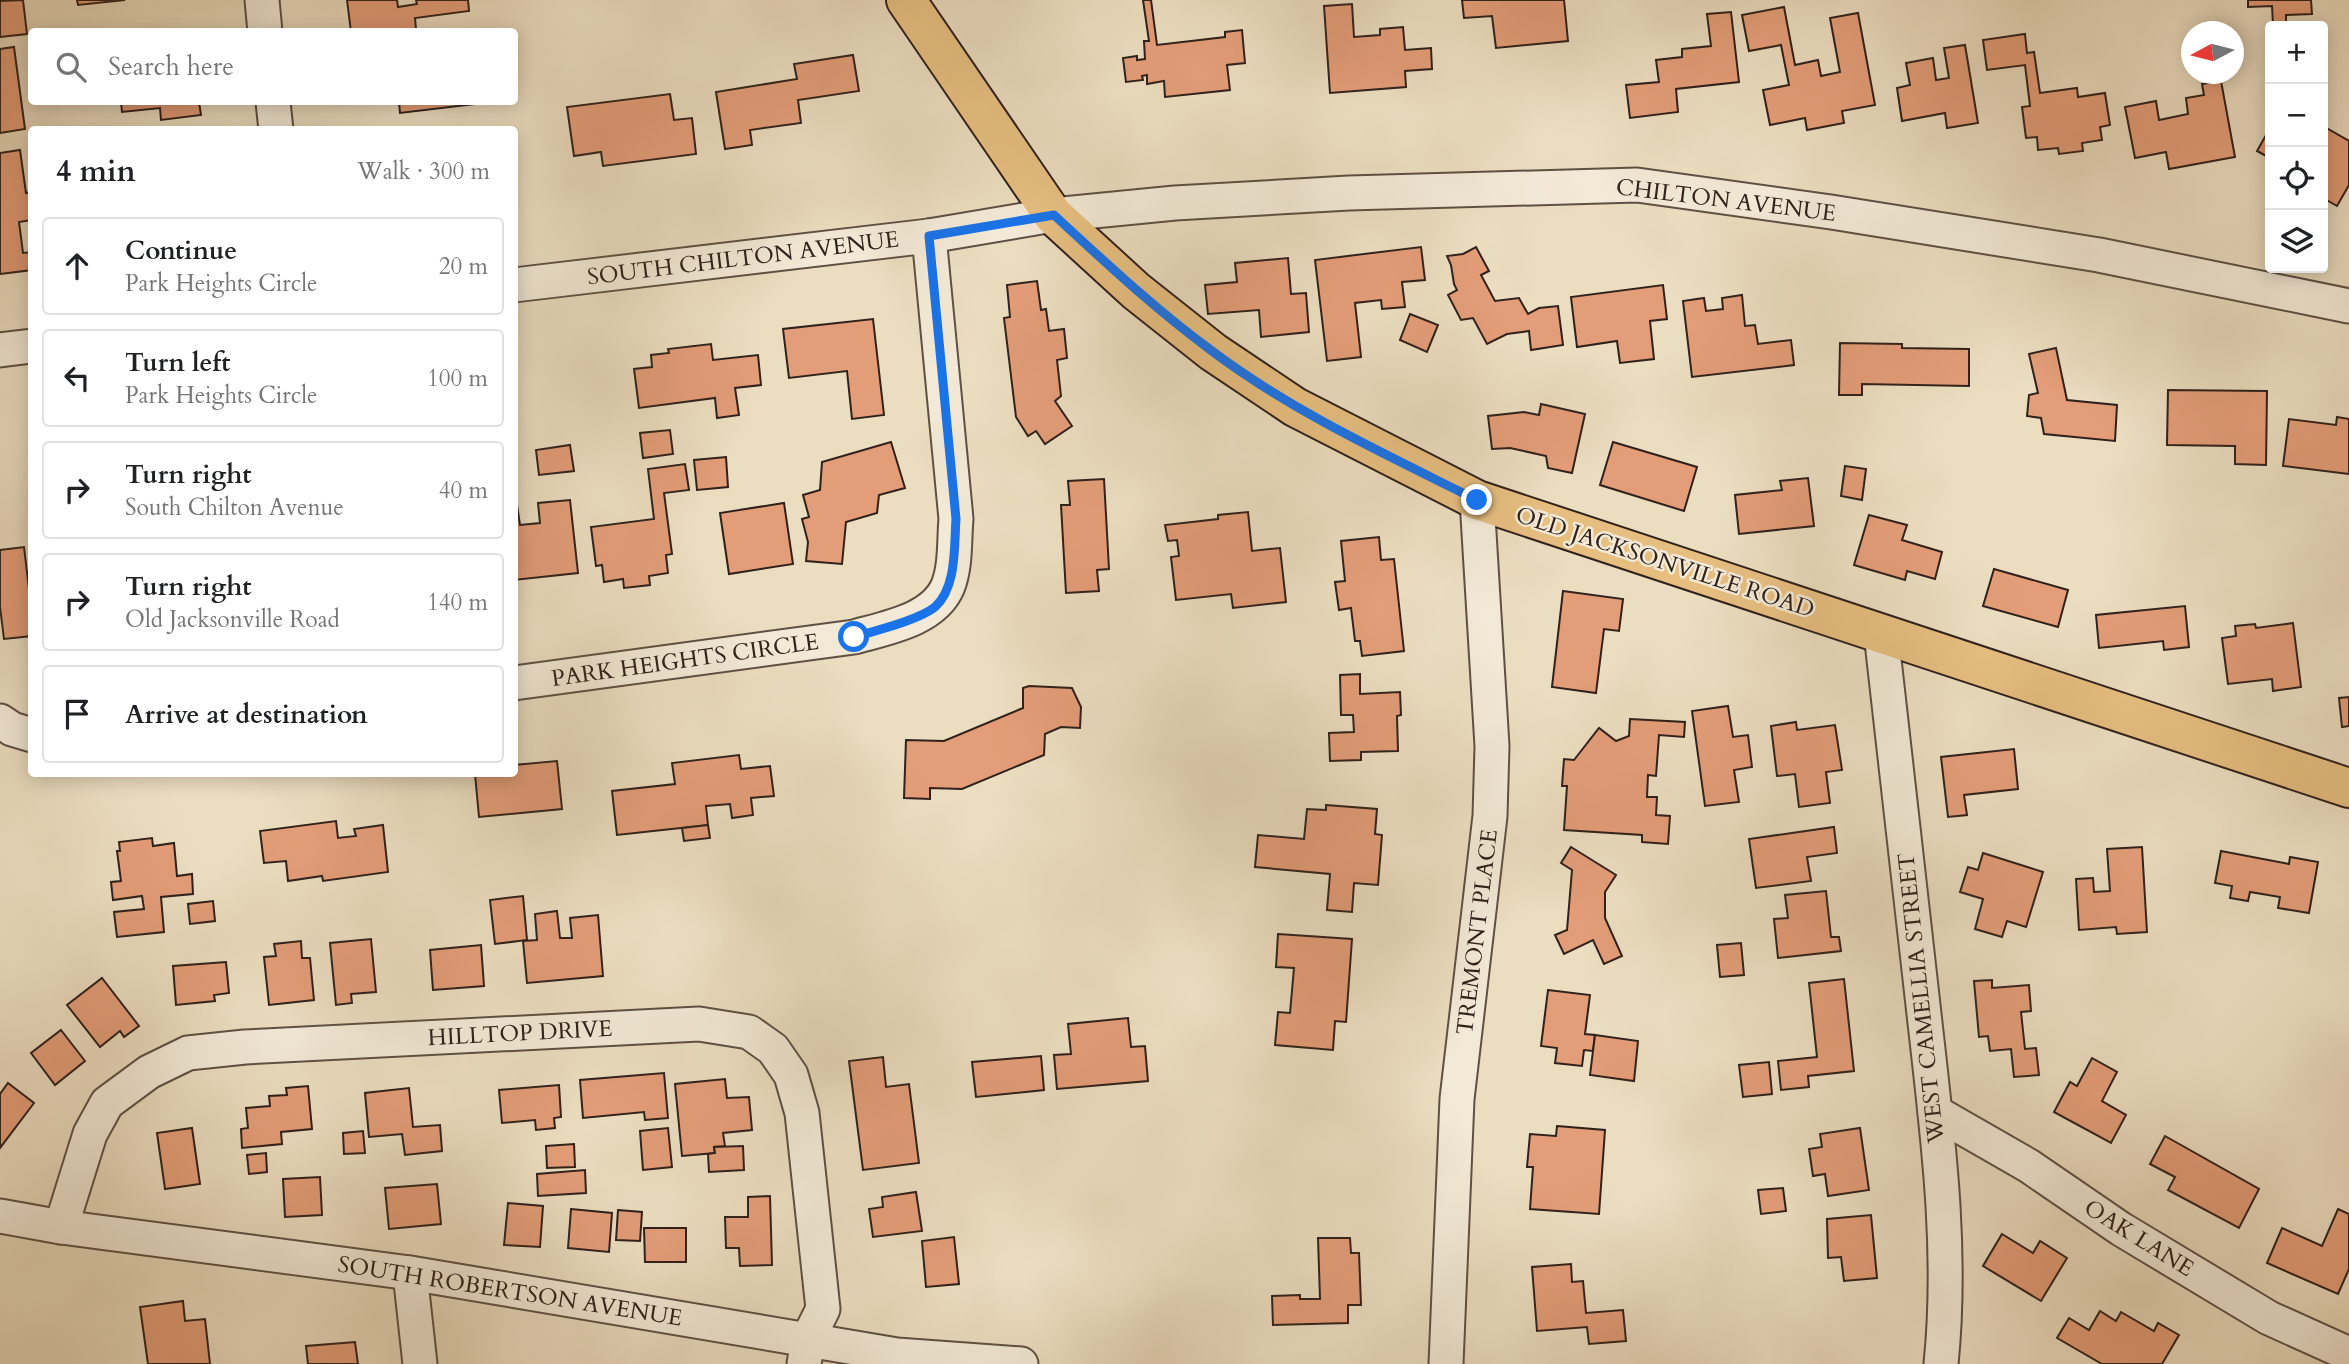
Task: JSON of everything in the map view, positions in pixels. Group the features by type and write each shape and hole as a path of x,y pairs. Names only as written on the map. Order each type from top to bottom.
{"main road":[{"name":"OLD JACKSONVILLE ROAD","path":"906,0 1054,215 1136,291 1213,352 1295,407 1477,500 2349,788"}],"street":[{"path":"262,0 265,28"},
{"path":"273,105 276,126"},
{"name":"CHILTON AVENUE","path":"1054,215 1175,203 1349,193 1637,185 1831,212 2086,253 2349,306"},
{"name":"SOUTH CHILTON AVENUE","path":"518,285 929,236 1054,215"},
{"name":"PARK HEIGHTS CIRCLE","path":"518,682 854,637 902,622 935,607 948,586 953,563 956,519 929,236"},
{"path":"0,350 28,346"},
{"name":"TREMONT PLACE","path":"1446,1364 1457,1099 1490,816 1492,746 1477,500"},
{"name":"WEST CAMELLIA STREET","path":"1881,634 1935,1112 1946,1234 1946,1317 1941,1364"},
{"path":"0,721 12,729 28,734"},
{"name":"HILLTOP DRIVE","path":"61,1227 90,1134 107,1103 149,1072 188,1054 245,1047 699,1024 749,1032 773,1049 791,1075 802,1113 823,1308 806,1352"},
{"name":"OAK LANE","path":"1935,1112 2029,1166 2121,1229 2269,1318 2349,1354"},
{"name":"SOUTH ROBERTSON AVENUE","path":"0,1216 61,1227 410,1273 806,1352 1021,1364"},
{"path":"410,1273 420,1364"}],"building":[{"path":"23,0 27,34 0,37 0,1"},
{"path":"77,0 125,0 78,5"},
{"path":"347,0 397,0 398,7 417,4 416,0 468,0 469,11 415,18 416,28 350,28"},
{"path":"1143,0 1151,0 1157,45 1225,37 1225,32 1242,30 1245,63 1227,65 1230,90 1165,97 1164,81 1147,84 1147,75 1142,76 1143,80 1126,82 1123,58 1137,56 1137,60 1145,59 1144,41 1149,41"},
{"path":"1462,0 1564,0 1568,41 1496,48 1492,16 1464,18"},
{"path":"2248,0 2311,0 2312,14 2286,15 2286,21 2273,21 2272,6 2248,7"},
{"path":"1352,4 1354,37 1380,35 1380,29 1403,27 1405,50 1431,48 1432,69 1405,71 1406,87 1330,93 1324,6"},
{"path":"1784,7 1795,65 1818,60 1821,76 1840,72 1830,18 1858,13 1875,105 1842,111 1844,123 1807,130 1805,118 1770,125 1763,90 1789,85 1781,45 1749,51 1742,15"},
{"path":"1731,12 1739,82 1676,89 1678,112 1630,118 1626,85 1659,82 1656,60 1682,57 1682,49 1711,46 1707,14"},
{"path":"2025,34 2027,53 2034,52 2040,93 2077,88 2078,97 2105,93 2110,125 2100,127 2102,140 2082,143 2083,151 2059,154 2058,148 2038,150 2037,137 2026,138 2022,107 2030,106 2025,65 1987,70 1983,40"},
{"path":"1965,45 1978,123 1947,128 1945,113 1902,121 1897,88 1910,85 1906,63 1933,58 1936,80 1949,78 1944,48"},
{"path":"14,47 25,129 0,133 0,49"},
{"path":"853,55 859,91 798,100 801,123 750,130 752,145 725,149 716,92 797,79 794,64"},
{"path":"2202,84 2222,84 2235,157 2169,169 2166,152 2135,158 2125,107 2156,101 2159,120 2188,114 2186,98 2204,95"},
{"path":"670,94 674,120 692,118 696,154 603,166 601,152 574,156 567,107"},
{"path":"121,105 199,105 201,115 161,120 160,108 122,112"},
{"path":"399,105 467,105 400,113"},
{"path":"2328,129 2349,141 2349,185 2337,206 2328,201"},
{"path":"2265,137 2265,155 2257,151"},
{"path":"20,150 28,193 28,221 19,222 23,253 28,252 28,270 0,274 0,153"},
{"path":"1421,247 1425,280 1402,282 1405,307 1382,309 1381,300 1355,303 1361,357 1327,361 1315,260"},
{"path":"1476,247 1489,271 1481,275 1495,301 1519,298 1528,314 1539,308 1558,306 1563,345 1531,350 1529,331 1507,334 1487,344 1473,318 1461,320 1448,295 1457,290 1447,256 1463,254"},
{"path":"1288,258 1291,294 1306,293 1309,332 1261,337 1259,310 1208,314 1205,285 1237,282 1235,263"},
{"path":"1037,281 1041,310 1046,309 1049,331 1064,329 1067,358 1057,360 1061,396 1055,401 1072,426 1045,444 1036,431 1028,436 1016,417 1004,318 1010,317 1007,285"},
{"path":"1663,285 1667,319 1650,321 1654,359 1620,363 1617,341 1577,347 1571,297"},
{"path":"1742,295 1745,326 1755,325 1758,344 1791,340 1794,365 1692,377 1683,301 1704,298 1706,311 1723,309 1722,298"},
{"path":"1410,314 1438,325 1427,352 1400,340"},
{"path":"873,319 884,415 852,419 847,371 789,378 783,329"},
{"path":"1840,343 1902,344 1902,348 1969,349 1969,386 1862,384 1862,395 1839,395"},
{"path":"711,344 713,360 758,355 761,385 735,388 739,415 717,418 715,398 639,408 634,369 652,367 651,355 669,353 668,349"},
{"path":"2056,348 2067,400 2117,405 2115,441 2044,434 2041,418 2027,416 2029,395 2038,393 2029,354"},
{"path":"2168,390 2267,391 2266,465 2235,464 2235,446 2167,445"},
{"path":"1541,404 1585,414 1572,473 1548,468 1546,456 1510,448 1492,449 1488,416 1524,412 1539,415"},
{"path":"2337,417 2349,419 2349,474 2283,466 2289,419 2336,425"},
{"path":"670,430 673,454 643,458 640,433"},
{"path":"891,442 905,488 879,495 877,513 846,522 842,564 806,561 808,542 802,519 809,517 803,495 820,490 822,462"},
{"path":"1613,442 1697,467 1684,511 1600,485"},
{"path":"570,445 574,471 539,475 536,450"},
{"path":"726,457 728,487 697,490 694,460"},
{"path":"685,464 689,490 664,493 672,554 666,555 668,573 649,576 650,585 624,588 623,579 604,582 602,565 596,566 591,527 654,519 648,469"},
{"path":"1845,466 1866,469 1862,500 1841,496"},
{"path":"1808,478 1814,526 1739,534 1735,495 1782,490 1780,481"},
{"path":"1104,479 1109,569 1097,570 1099,591 1066,593 1061,505 1070,505 1068,481"},
{"path":"570,500 578,573 518,580 518,512 520,525 540,523 538,503"},
{"path":"784,503 793,564 729,574 720,513"},
{"path":"1248,512 1252,551 1280,548 1286,602 1233,608 1231,594 1176,600 1171,557 1179,556 1177,540 1168,541 1165,525 1218,519 1218,515"},
{"path":"1869,515 1907,525 1902,540 1942,552 1935,579 1907,571 1905,580 1854,565"},
{"path":"1379,537 1381,560 1394,559 1404,651 1362,656 1360,641 1355,641 1351,608 1339,610 1335,582 1345,581 1341,541"},
{"path":"24,547 28,581 28,636 4,639 0,607 0,550"},
{"path":"1994,569 2068,590 2058,627 1983,606"},
{"path":"1563,591 1623,599 1619,631 1604,629 1596,693 1552,687"},
{"path":"2185,606 2189,647 2164,650 2163,641 2099,648 2096,615"},
{"path":"2293,623 2301,687 2273,691 2272,679 2228,684 2222,638 2236,636 2235,626 2255,624 2256,628"},
{"path":"1360,674 1360,694 1400,692 1401,715 1397,716 1398,751 1361,752 1361,760 1330,761 1329,733 1354,732 1353,715 1341,715 1340,675"},
{"path":"1023,688 1072,688 1081,707 1080,728 1061,727 1045,734 1044,755 962,789 930,788 930,799 904,798 906,740 944,741 1023,708"},
{"path":"2349,697 2349,726 2342,727 2339,698"},
{"path":"1728,706 1733,737 1748,735 1752,767 1734,770 1739,802 1705,806 1692,711"},
{"path":"1630,719 1685,722 1684,737 1659,735 1656,776 1648,775 1647,797 1657,797 1656,815 1670,816 1668,844 1642,842 1642,835 1564,830 1567,786 1562,786 1564,759 1574,760 1599,728 1616,741 1629,736"},
{"path":"1796,722 1797,730 1835,725 1842,770 1826,772 1830,803 1799,807 1795,774 1777,776 1771,726"},
{"path":"2014,749 2018,789 1964,795 1967,815 1948,817 1941,757"},
{"path":"739,755 741,769 770,766 774,796 751,798 753,815 732,818 730,804 706,806 708,825 617,835 612,791 675,784 672,763"},
{"path":"557,761 562,809 479,817 475,777 518,777 518,765"},
{"path":"1326,805 1377,809 1375,834 1382,835 1378,885 1354,883 1352,912 1327,910 1330,874 1255,867 1258,835 1304,839 1307,809 1326,810"},
{"path":"336,821 338,838 356,836 354,829 383,825 388,872 323,881 322,876 288,881 286,861 264,863 260,831"},
{"path":"708,825 710,838 684,841 682,828"},
{"path":"1834,827 1837,853 1807,857 1811,881 1756,888 1749,839"},
{"path":"152,838 153,846 174,843 177,876 192,874 193,894 161,897 164,932 117,937 114,912 144,909 142,896 113,900 111,882 121,881 117,851 120,851 119,842"},
{"path":"1571,847 1616,875 1605,892 1605,918 1622,956 1604,964 1593,940 1564,954 1555,935 1567,930 1572,870 1561,863"},
{"path":"2142,847 2147,932 2117,934 2116,927 2079,930 2076,879 2093,878 2094,892 2110,891 2107,849"},
{"path":"2221,851 2289,864 2290,857 2318,862 2309,913 2278,908 2280,897 2250,892 2248,901 2230,898 2232,886 2215,883"},
{"path":"1983,853 2043,872 2026,927 2007,921 2002,937 1975,929 1983,899 1960,892 1968,867 1978,870"},
{"path":"1826,891 1831,937 1839,937 1841,951 1778,958 1774,919 1788,918 1785,895"},
{"path":"523,896 527,940 495,944 490,900"},
{"path":"213,901 215,921 190,924 188,904"},
{"path":"557,911 560,938 572,938 570,918 598,915 603,976 527,983 523,941 537,940 535,914"},
{"path":"1278,934 1352,939 1346,1022 1335,1021 1333,1050 1275,1045 1278,1012 1290,1013 1294,968 1276,967"},
{"path":"371,939 376,992 351,994 352,1003 336,1005 330,943"},
{"path":"301,941 302,958 310,958 314,1000 269,1005 264,957 276,956 274,944"},
{"path":"1741,943 1744,975 1720,977 1717,945"},
{"path":"481,945 484,986 433,990 430,950"},
{"path":"226,962 229,993 214,995 215,1001 176,1005 173,966"},
{"path":"102,978 139,1026 124,1037 120,1031 100,1047 67,1005"},
{"path":"1844,979 1854,1071 1808,1076 1809,1087 1781,1090 1778,1061 1817,1057 1809,983"},
{"path":"1992,980 1992,988 2029,985 2031,1011 2021,1012 2025,1049 2036,1048 2039,1075 2014,1077 2011,1049 1990,1051 1988,1036 1979,1037 1974,981"},
{"path":"1548,990 1590,995 1585,1034 1595,1035 1593,1051 1584,1050 1582,1066 1555,1063 1557,1048 1541,1046"},
{"path":"1128,1018 1131,1047 1145,1046 1148,1081 1057,1089 1054,1055 1071,1054 1068,1024"},
{"path":"61,1030 85,1061 55,1085 31,1053"},
{"path":"1595,1035 1638,1041 1634,1081 1590,1075"},
{"path":"1041,1056 1044,1090 976,1097 972,1062"},
{"path":"883,1057 886,1087 909,1084 919,1163 863,1170 849,1061"},
{"path":"2092,1058 2117,1072 2102,1101 2126,1115 2111,1143 2054,1112 2070,1082 2077,1086"},
{"path":"1769,1062 1772,1094 1743,1097 1739,1065"},
{"path":"664,1073 668,1118 645,1120 644,1112 583,1118 580,1080"},
{"path":"725,1079 727,1098 749,1097 752,1130 723,1133 725,1146 714,1147 715,1153 682,1156 675,1084"},
{"path":"8,1083 34,1103 0,1148 0,1094"},
{"path":"559,1085 561,1117 554,1118 555,1128 536,1130 535,1120 502,1123 499,1090"},
{"path":"308,1086 312,1129 281,1132 282,1144 242,1148 241,1129 248,1128 246,1108 270,1106 269,1096 287,1095 286,1088"},
{"path":"409,1088 413,1127 440,1125 442,1151 405,1155 402,1134 369,1137 365,1093"},
{"path":"1557,1126 1605,1130 1599,1214 1530,1209 1533,1167 1527,1167 1530,1134 1556,1136"},
{"path":"192,1128 200,1184 165,1189 157,1133"},
{"path":"668,1128 672,1167 643,1170 640,1131"},
{"path":"1860,1128 1869,1190 1828,1196 1825,1174 1813,1176 1809,1149 1822,1147 1820,1134"},
{"path":"363,1131 365,1153 344,1154 343,1133"},
{"path":"2165,1136 2259,1189 2239,1228 2168,1190 2175,1177 2150,1164"},
{"path":"574,1144 575,1167 547,1168 546,1146"},
{"path":"743,1146 744,1170 709,1172 708,1154 715,1153 714,1147"},
{"path":"266,1153 267,1172 249,1174 247,1155"},
{"path":"585,1170 586,1193 538,1196 537,1174"},
{"path":"320,1177 322,1215 285,1217 283,1179"},
{"path":"437,1184 441,1224 389,1229 385,1188"},
{"path":"1783,1188 1786,1211 1761,1214 1758,1190"},
{"path":"916,1192 922,1231 873,1237 869,1209 883,1207 882,1197"},
{"path":"770,1196 772,1265 740,1266 739,1248 726,1248 725,1217 748,1217 748,1197"},
{"path":"508,1203 543,1206 540,1247 504,1245"},
{"path":"571,1209 612,1213 609,1252 568,1248"},
{"path":"2338,1209 2349,1214 2349,1269 2338,1294 2267,1263 2282,1228 2322,1246"},
{"path":"618,1210 642,1212 640,1241 616,1240"},
{"path":"1871,1215 1877,1278 1844,1281 1841,1257 1828,1258 1827,1219"},
{"path":"644,1228 686,1228 686,1262 645,1262"},
{"path":"2002,1234 2033,1253 2040,1241 2067,1258 2041,1301 1983,1266"},
{"path":"954,1237 959,1284 926,1287 922,1241"},
{"path":"1318,1238 1350,1238 1351,1253 1359,1253 1361,1305 1348,1305 1348,1323 1273,1325 1272,1296 1300,1295 1300,1299 1320,1299"},
{"path":"1571,1264 1572,1282 1583,1281 1586,1313 1623,1310 1626,1341 1589,1344 1587,1327 1537,1331 1532,1267"},
{"path":"183,1301 185,1321 205,1319 210,1364 148,1364 140,1307"},
{"path":"2100,1311 2116,1321 2121,1312 2154,1331 2158,1323 2179,1335 2162,1364 2102,1364 2057,1338 2069,1318 2089,1330"},
{"path":"355,1342 358,1364 308,1364 306,1346"}],"route":[{"path":"854,637 902,622 935,607 948,586 953,563 956,519 929,236 1054,215 1136,291 1213,352 1295,407 1477,500"}]}
